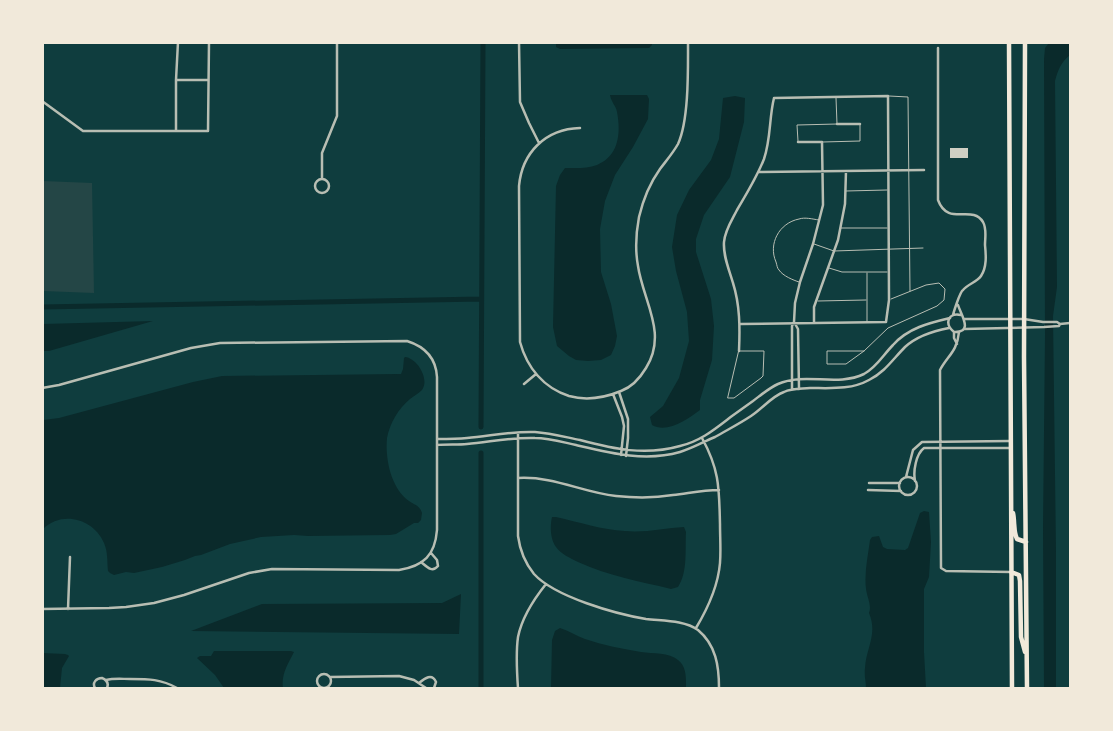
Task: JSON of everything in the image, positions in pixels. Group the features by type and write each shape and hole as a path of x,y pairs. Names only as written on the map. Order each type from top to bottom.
{"main road":[{"path":"1009,42 1012,688"},
{"path":"1025,42 1024,319 1027,688"},
{"path":"1010,504 1014,518 1014,534 1017,539 1026,542"},
{"path":"1011,572 1019,576 1020,581 1021,637 1026,655"}],"street":[{"path":"176,131 178,42"},
{"path":"42,101 83,131 208,131 209,42"},
{"path":"322,178 322,154 337,116 337,42"},
{"path":"519,42 520,102 528,123 540,143"},
{"path":"580,128 560,132 540,143 525,162 522,170 519,186 520,342 526,359 542,380 557,390 573,397 591,399 619,392 631,385 648,366 654,351 654,326 637,265 637,228 647,192 659,170 677,146 683,130 688,80 688,42"},
{"path":"938,48 938,200 941,207 946,211 954,214 973,214 979,217 986,228 986,266 980,278 959,295 958,303 965,323 964,329"},
{"path":"176,80 208,80"},
{"path":"739,351 740,324 733,282 724,254 724,241 727,228 765,157 774,98 888,96 889,300 886,322 740,324"},
{"path":"837,124 860,124"},
{"path":"792,389 792,329 795,303 820,220 822,205 822,142 798,142"},
{"path":"758,172 924,170"},
{"path":"814,323 814,307 829,267 840,228 845,204 846,171"},
{"path":"322,178 326,180 329,186 327,191 322,192 316,190 315,186 316,181 322,178"},
{"path":"958,303 948,322 954,332 964,329 1059,326 1058,323"},
{"path":"953,315 961,315"},
{"path":"437,439 465,439 535,432 559,435 626,450 643,451 680,446 712,432 778,384 792,380 842,380 863,374 873,368 900,338 909,332 930,323 950,318"},
{"path":"964,319 1024,319 1070,323"},
{"path":"794,322 798,328 800,388"},
{"path":"437,444 464,444 518,438 546,438 626,456 638,457 678,452 695,447 735,427 780,394 792,389 842,388 866,382 881,374 911,342 926,334 950,328"},
{"path":"954,332 957,344"},
{"path":"959,332 957,344 940,370 941,568 946,571 1011,572"},
{"path":"42,388 59,385 191,348 220,343 407,341 421,346 432,358 437,378 437,530 436,541 431,553 421,562 410,568 399,570 272,569 249,573 184,595 126,607 42,609"},
{"path":"524,384 536,374"},
{"path":"619,392 628,419 626,456"},
{"path":"613,394 624,426 621,455"},
{"path":"518,433 518,536 524,560 528,567 546,584 577,599 610,610 696,628 714,652 718,666 719,688"},
{"path":"696,628 712,597 719,574 720,562 717,473 702,438"},
{"path":"906,477 913,450 922,442 1010,441"},
{"path":"868,490 901,491 903,494 911,495 916,489 914,473 919,454 924,448 1010,448"},
{"path":"901,491 901,480 906,477 912,478 915,481"},
{"path":"518,478 540,478 600,494 631,497 674,495 699,490 719,490"},
{"path":"868,483 900,483"},
{"path":"421,562 428,569 435,569 438,566 438,562 431,553"},
{"path":"68,609 70,557"},
{"path":"518,688 518,638 526,615 546,584"},
{"path":"330,677 331,682 327,688 320,688 316,679 321,674 326,674 330,677 399,676 408,678 426,688"},
{"path":"419,683 426,677 431,677 436,682 434,688"},
{"path":"95,688 96,679 102,678 106,680 156,680 177,688"},
{"path":"106,680 108,686 106,688"}],"lane":[{"path":"888,96 908,97 910,292"},
{"path":"798,142 797,126 837,124 836,97"},
{"path":"822,142 860,141 860,124"},
{"path":"845,191 888,190"},
{"path":"800,282 792,280 779,270 774,259 774,241 778,232 787,224 799,218 820,220"},
{"path":"840,228 888,228"},
{"path":"813,244 834,251 923,248"},
{"path":"829,267 842,272 888,272"},
{"path":"867,272 867,323"},
{"path":"864,350 827,351 827,364 846,364 864,350 888,328 937,306 944,300 945,289 938,284 926,285 889,300"},
{"path":"817,300 867,300"},
{"path":"739,351 764,352 763,376 734,398 728,398 734,379 739,351"}],"shaded area":[{"path":"1070,42 1070,55 1060,66 1055,81 1057,287 1053,316 1056,688 1044,688 1044,59 1045,48 1049,43"},
{"path":"556,43 652,43 649,48 560,49 556,47"},
{"path":"610,95 647,95 649,99 648,119 615,175 605,201 600,229 601,272 611,304 617,336 615,346 611,355 601,360 576,360 557,346 553,327 556,186 565,168 585,168 597,165 610,156 614,150 619,128 616,110"},
{"path":"735,96 745,98 744,122 730,177 704,215 696,239 696,252 711,299 714,326 712,360 700,400 700,410 671,427 658,427 652,425 650,417 663,406 679,378 689,341 687,312 672,247 677,215 689,190 711,160 719,139 723,98"},
{"path":"43,181 92,183 94,293 43,291"},
{"path":"153,321 49,351 43,351 43,324"},
{"path":"405,357 410,358 418,365 423,375 424,385 422,390 402,407 395,417 387,438 387,455 390,472 398,489 409,501 419,507 422,513 421,520 418,523 414,523 396,534 261,537 230,544 162,567 114,575 108,571 107,553 104,543 93,528 77,520 68,519 51,523 43,529 43,420 59,418 222,376 401,374"},
{"path":"924,511 929,512 931,542 929,577 924,589 926,688 866,688 865,668 872,634 869,613 870,604 866,583 866,564 870,540 872,537 879,536 883,547 905,550 908,548 920,513"},
{"path":"552,517 625,531 684,527 686,532 685,560 683,574 678,587 671,589 612,575 589,567 563,554 554,544 551,532"},
{"path":"461,594 459,634 191,631 262,604 442,603"},
{"path":"560,628 599,643 674,657 681,663 684,670 686,688 551,688 552,640 555,631"},
{"path":"214,651 294,652 284,674 283,688 224,688 215,675 197,658 200,656 211,656"},
{"path":"42,653 65,654 69,656 62,668 60,688 43,688"}],"building":[{"path":"950,148 968,148 968,158 950,158"}],"waterway":[{"path":"481,427 483,42"},
{"path":"42,307 481,299"},
{"path":"481,453 481,688"}]}
